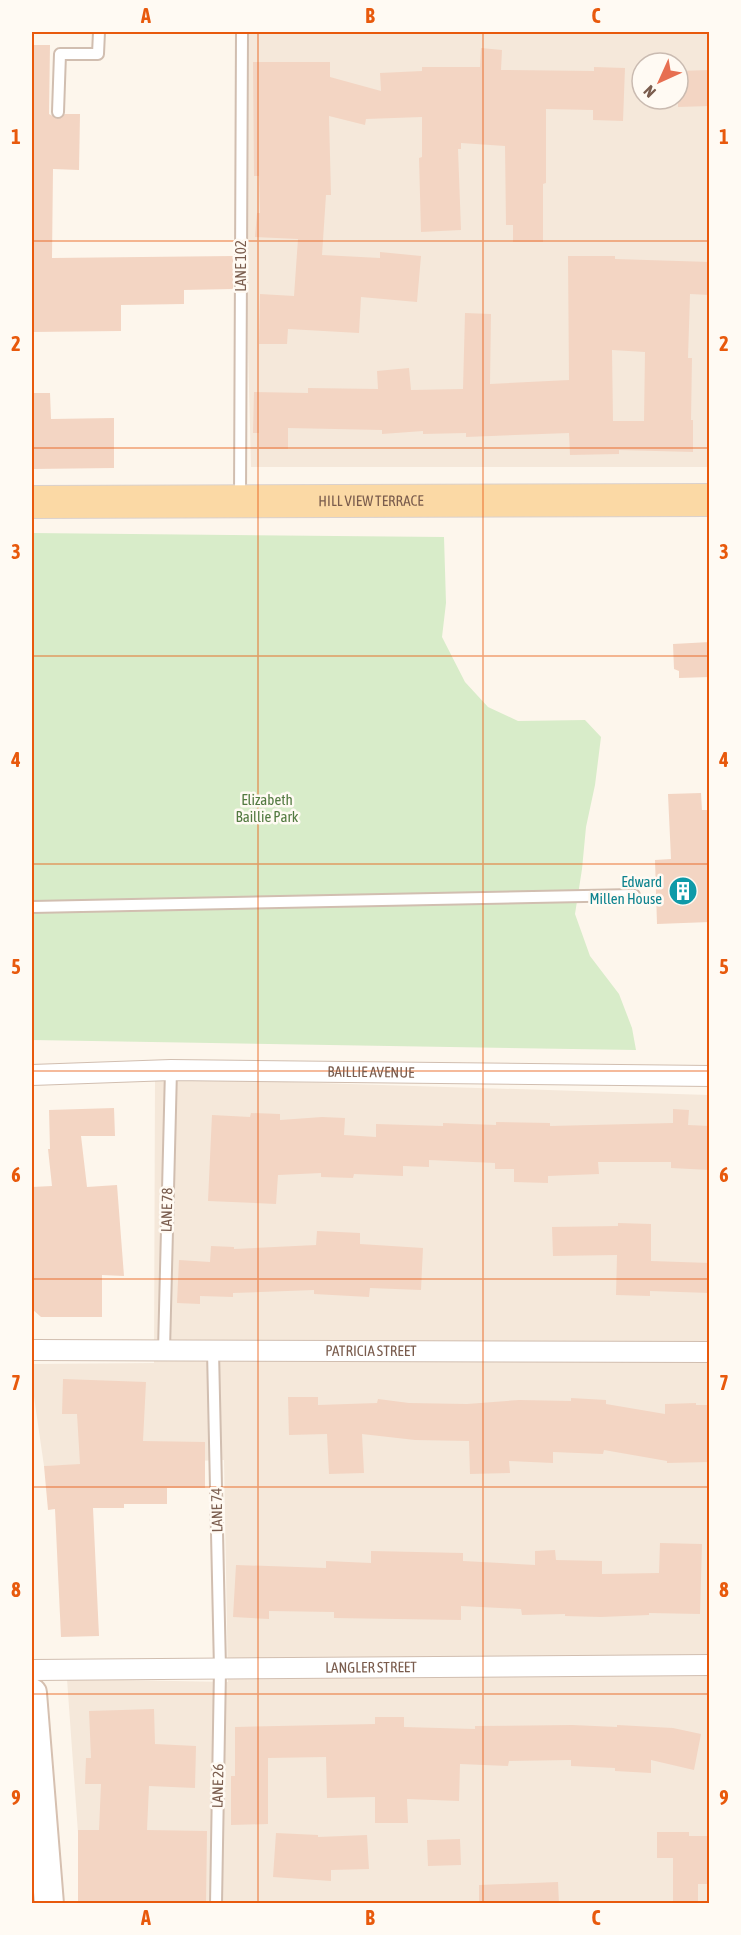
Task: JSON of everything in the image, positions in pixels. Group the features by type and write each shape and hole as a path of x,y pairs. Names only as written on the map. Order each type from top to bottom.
{"main road":[{"name":"HILL VIEW TERRACE","path":"32,502 710,500"},
{"path":"32,1693 49,1904"}],"street":[{"name":"BAILLIE AVENUE","path":"32,1075 171,1070 710,1076"},
{"name":"PATRICIA STREET","path":"32,1350 710,1352"},
{"name":"LANGLER STREET","path":"32,1670 710,1665"}],"lane":[{"path":"58,112 60,54 98,54 99,32"},
{"name":"LANE 102","path":"240,500 242,32"},
{"path":"32,907 634,895"},
{"name":"LANE 78","path":"164,1350 171,1070"},
{"name":"LANE 74","path":"213,1352 220,1669"},
{"name":"LANE 26","path":"216,1904 220,1669"}],"shaded area":[{"path":"240,32 709,32 709,467 251,467"},
{"path":"155,1078 709,1095 709,1903 83,1903 67,1679 228,1682 224,1460 44,1466 32,1383 32,1364 154,1363"}],"green space":[{"name":"Elizabeth Baillie Park","path":"32,533 444,537 446,603 442,637 465,682 488,707 518,721 585,720 601,737 575,914 590,956 619,994 632,1028 636,1050 32,1040"}],"building":[{"path":"32,45 50,45 49,114 58,119 65,114 80,114 79,170 53,169 52,258 233,256 233,289 184,290 184,304 121,305 121,331 32,332"},
{"path":"481,48 502,50 501,70 594,71 594,67 625,68 623,121 593,120 593,110 546,109 543,242 513,242 513,225 506,225 505,146 461,143 461,149 458,149 461,230 421,232 419,158 422,157 422,117 366,119 365,125 329,116 331,195 326,195 322,255 380,258 380,252 421,256 417,302 361,297 359,333 288,329 287,344 259,344 260,294 294,296 298,239 255,237 257,213 260,213 259,176 254,176 253,62 330,62 330,77 381,91 380,73 422,71 422,67 480,67"},
{"path":"710,70 710,106 690,107 690,71"},
{"path":"568,256 615,256 615,259 710,262 710,295 690,294 688,358 692,358 693,452 619,450 619,454 570,455 569,433 466,437 466,433 423,434 423,431 382,434 382,430 288,428 288,449 259,449 259,433 253,433 254,392 308,393 308,388 378,389 377,371 409,368 411,390 463,389 465,313 491,314 490,384 569,380","holes":["612,350 645,352 644,421 613,421"]},
{"path":"32,393 50,393 51,419 114,418 114,468 32,469"},
{"path":"710,642 710,677 679,678 679,671 674,669 673,644"},
{"path":"701,793 702,810 710,810 710,922 657,924 655,860 671,859 668,794"},
{"path":"114,1108 115,1136 81,1136 87,1187 117,1185 124,1276 102,1275 102,1317 41,1317 32,1309 32,1187 52,1186 48,1149 50,1149 49,1110"},
{"path":"673,1109 689,1110 688,1125 710,1126 710,1170 671,1168 671,1162 598,1162 599,1174 548,1176 548,1183 514,1182 514,1169 495,1169 495,1163 429,1160 429,1167 403,1166 403,1176 354,1174 353,1178 321,1177 321,1173 278,1175 276,1204 208,1201 212,1115 250,1117 251,1113 280,1114 280,1120 345,1118 344,1135 376,1137 376,1124 443,1126 443,1123 496,1125 496,1122 550,1123 550,1126 673,1123"},
{"path":"618,1223 651,1224 651,1261 710,1263 710,1293 650,1291 650,1296 616,1295 617,1255 553,1256 552,1227 618,1226"},
{"path":"317,1231 360,1233 360,1244 423,1248 421,1290 370,1288 369,1297 314,1294 314,1290 233,1293 233,1297 200,1296 200,1304 177,1303 179,1260 210,1262 211,1246 234,1247 234,1249 316,1245"},
{"path":"63,1379 146,1382 143,1441 205,1442 205,1488 167,1488 167,1504 124,1504 124,1508 93,1508 99,1636 61,1637 55,1509 48,1510 44,1466 80,1464 77,1414 62,1414"},
{"path":"288,1397 318,1397 318,1405 377,1403 378,1399 409,1403 467,1404 519,1400 571,1401 571,1398 606,1400 606,1404 665,1414 665,1404 710,1405 710,1462 667,1463 667,1461 604,1450 603,1454 553,1452 553,1463 509,1461 510,1473 470,1474 469,1441 415,1440 362,1434 364,1473 329,1474 327,1434 289,1435"},
{"path":"660,1543 702,1544 700,1614 649,1613 649,1615 601,1617 565,1616 565,1614 522,1615 521,1609 461,1606 461,1620 334,1618 334,1612 269,1611 269,1619 233,1617 236,1565 326,1568 326,1561 371,1563 371,1551 463,1553 463,1561 535,1565 535,1551 555,1550 556,1560 602,1561 602,1574 659,1573"},
{"path":"154,1709 155,1744 196,1746 195,1788 149,1786 147,1830 207,1831 206,1904 78,1904 78,1830 99,1830 101,1784 85,1784 86,1758 91,1758 89,1711"},
{"path":"375,1717 404,1717 404,1727 475,1729 475,1726 617,1727 617,1725 673,1728 701,1734 694,1770 651,1760 651,1773 615,1771 615,1768 571,1766 571,1760 509,1761 508,1766 460,1764 459,1801 407,1799 408,1823 375,1823 375,1797 327,1798 326,1757 268,1758 268,1824 231,1825 231,1776 235,1776 235,1727 375,1724"},
{"path":"657,1832 689,1832 689,1836 710,1836 710,1884 698,1884 698,1904 673,1904 673,1858 657,1858"},
{"path":"276,1833 318,1835 318,1837 367,1835 369,1869 331,1870 331,1881 273,1877"},
{"path":"460,1839 461,1865 428,1866 427,1840"},
{"path":"558,1882 559,1904 479,1904 479,1885"}],"place":[{"name":"Edward Millen House","path":"683,891"}]}
